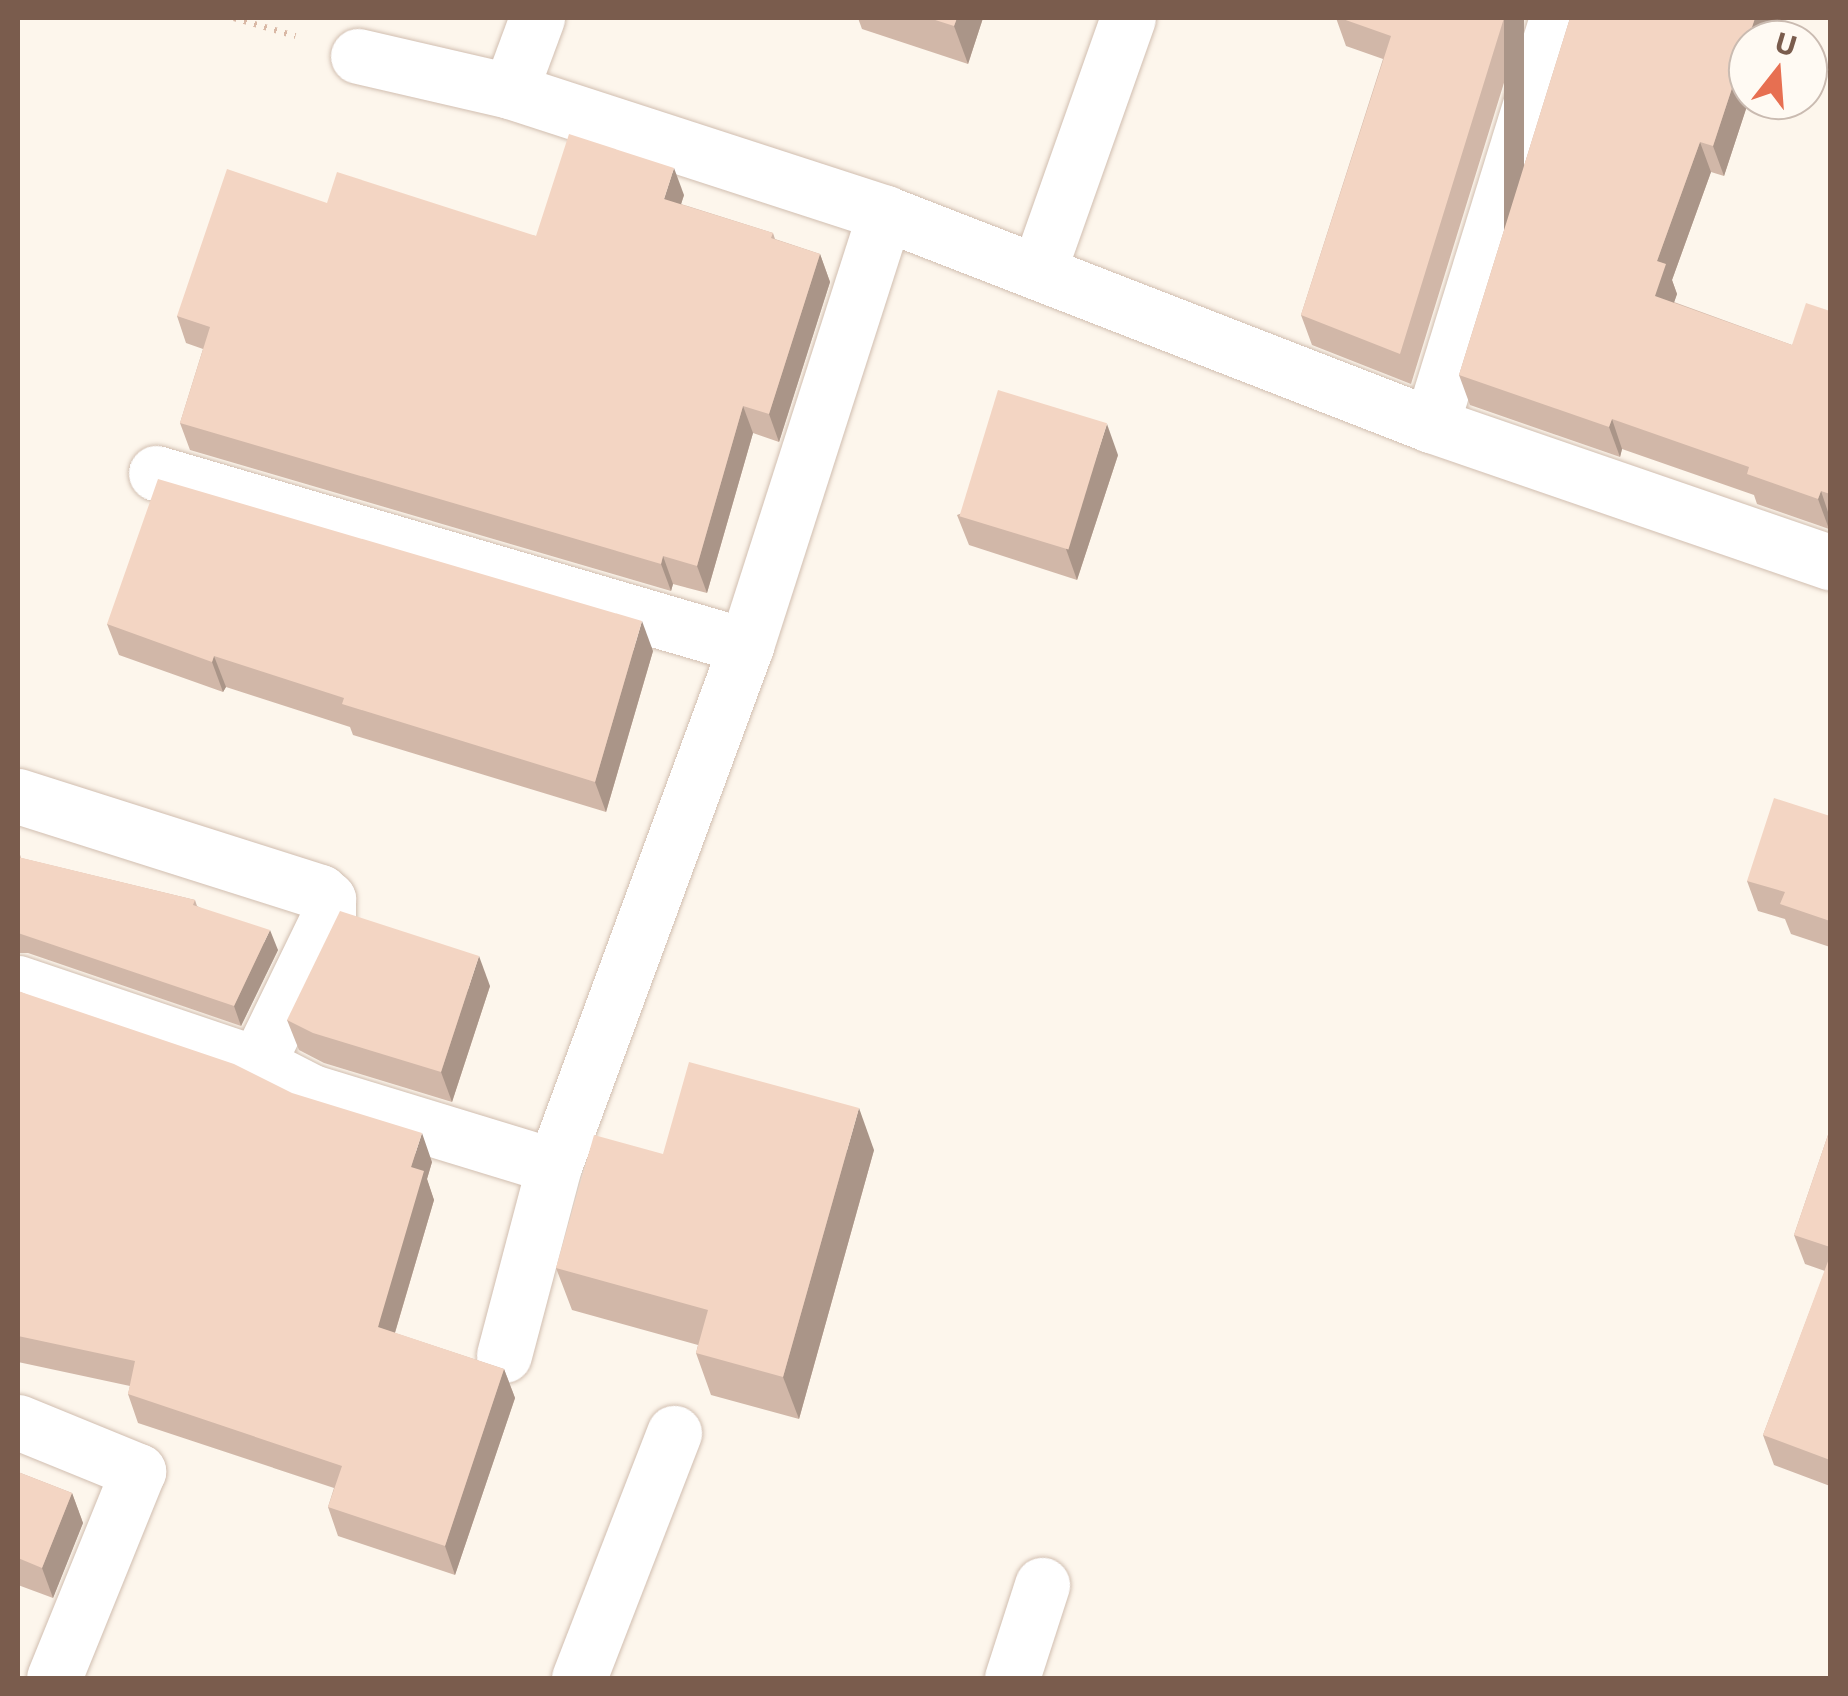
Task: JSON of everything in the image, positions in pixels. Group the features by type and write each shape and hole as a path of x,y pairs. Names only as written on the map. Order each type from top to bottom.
{"street":[{"path":"510,92 537,18"},
{"path":"1038,272 1128,18"},
{"path":"1431,425 1557,18"},
{"path":"358,56 510,92 885,213 1431,425 1830,562"},
{"path":"504,1355 554,1166 746,646 885,213"},
{"path":"156,473 746,646"},
{"path":"18,796 320,892 328,899 328,918 256,1064"},
{"path":"18,982 256,1064 312,1092 554,1166"},
{"path":"18,1422 138,1470 54,1678"},
{"path":"579,1678 674,1433"},
{"path":"1012,1678 1042,1585"}],"building":[{"path":"929,18 957,18 954,26"},
{"path":"1340,18 1504,18 1400,354 1301,315 1391,36"},
{"path":"1570,18 1755,18 1728,20 1728,100 1713,146 1700,142 1657,261 1666,264 1655,296 1792,345 1806,303 1830,311 1830,494 1821,491 1818,499 1747,474 1749,467 1612,419 1609,427 1459,375"},
{"path":"569,134 674,168 664,199 773,233 771,238 820,254 769,414 743,406 697,566 663,556 661,564 180,423 210,327 177,316 227,169 327,203 337,172 536,236"},
{"path":"998,390 1107,423 1068,550 959,516"},
{"path":"158,479 642,621 595,782 342,704 344,698 214,656 212,662 107,624"},
{"path":"1774,798 1830,816 1830,921 1780,904 1785,892 1747,881"},
{"path":"18,857 195,900 193,905 270,930 234,1006 18,933"},
{"path":"340,911 479,956 441,1072 313,1033 287,1020"},
{"path":"18,991 234,1064 292,1093 422,1133 411,1167 424,1171 378,1327 504,1369 445,1546 328,1507 342,1466 128,1394 135,1361 18,1336"},
{"path":"689,1062 859,1108 783,1377 696,1353 708,1310 556,1268 594,1135 663,1154"},
{"path":"1830,1129 1830,1247 1794,1235"},
{"path":"1830,1256 1830,1460 1763,1435"},
{"path":"18,1472 72,1493 42,1568 18,1558"}]}
